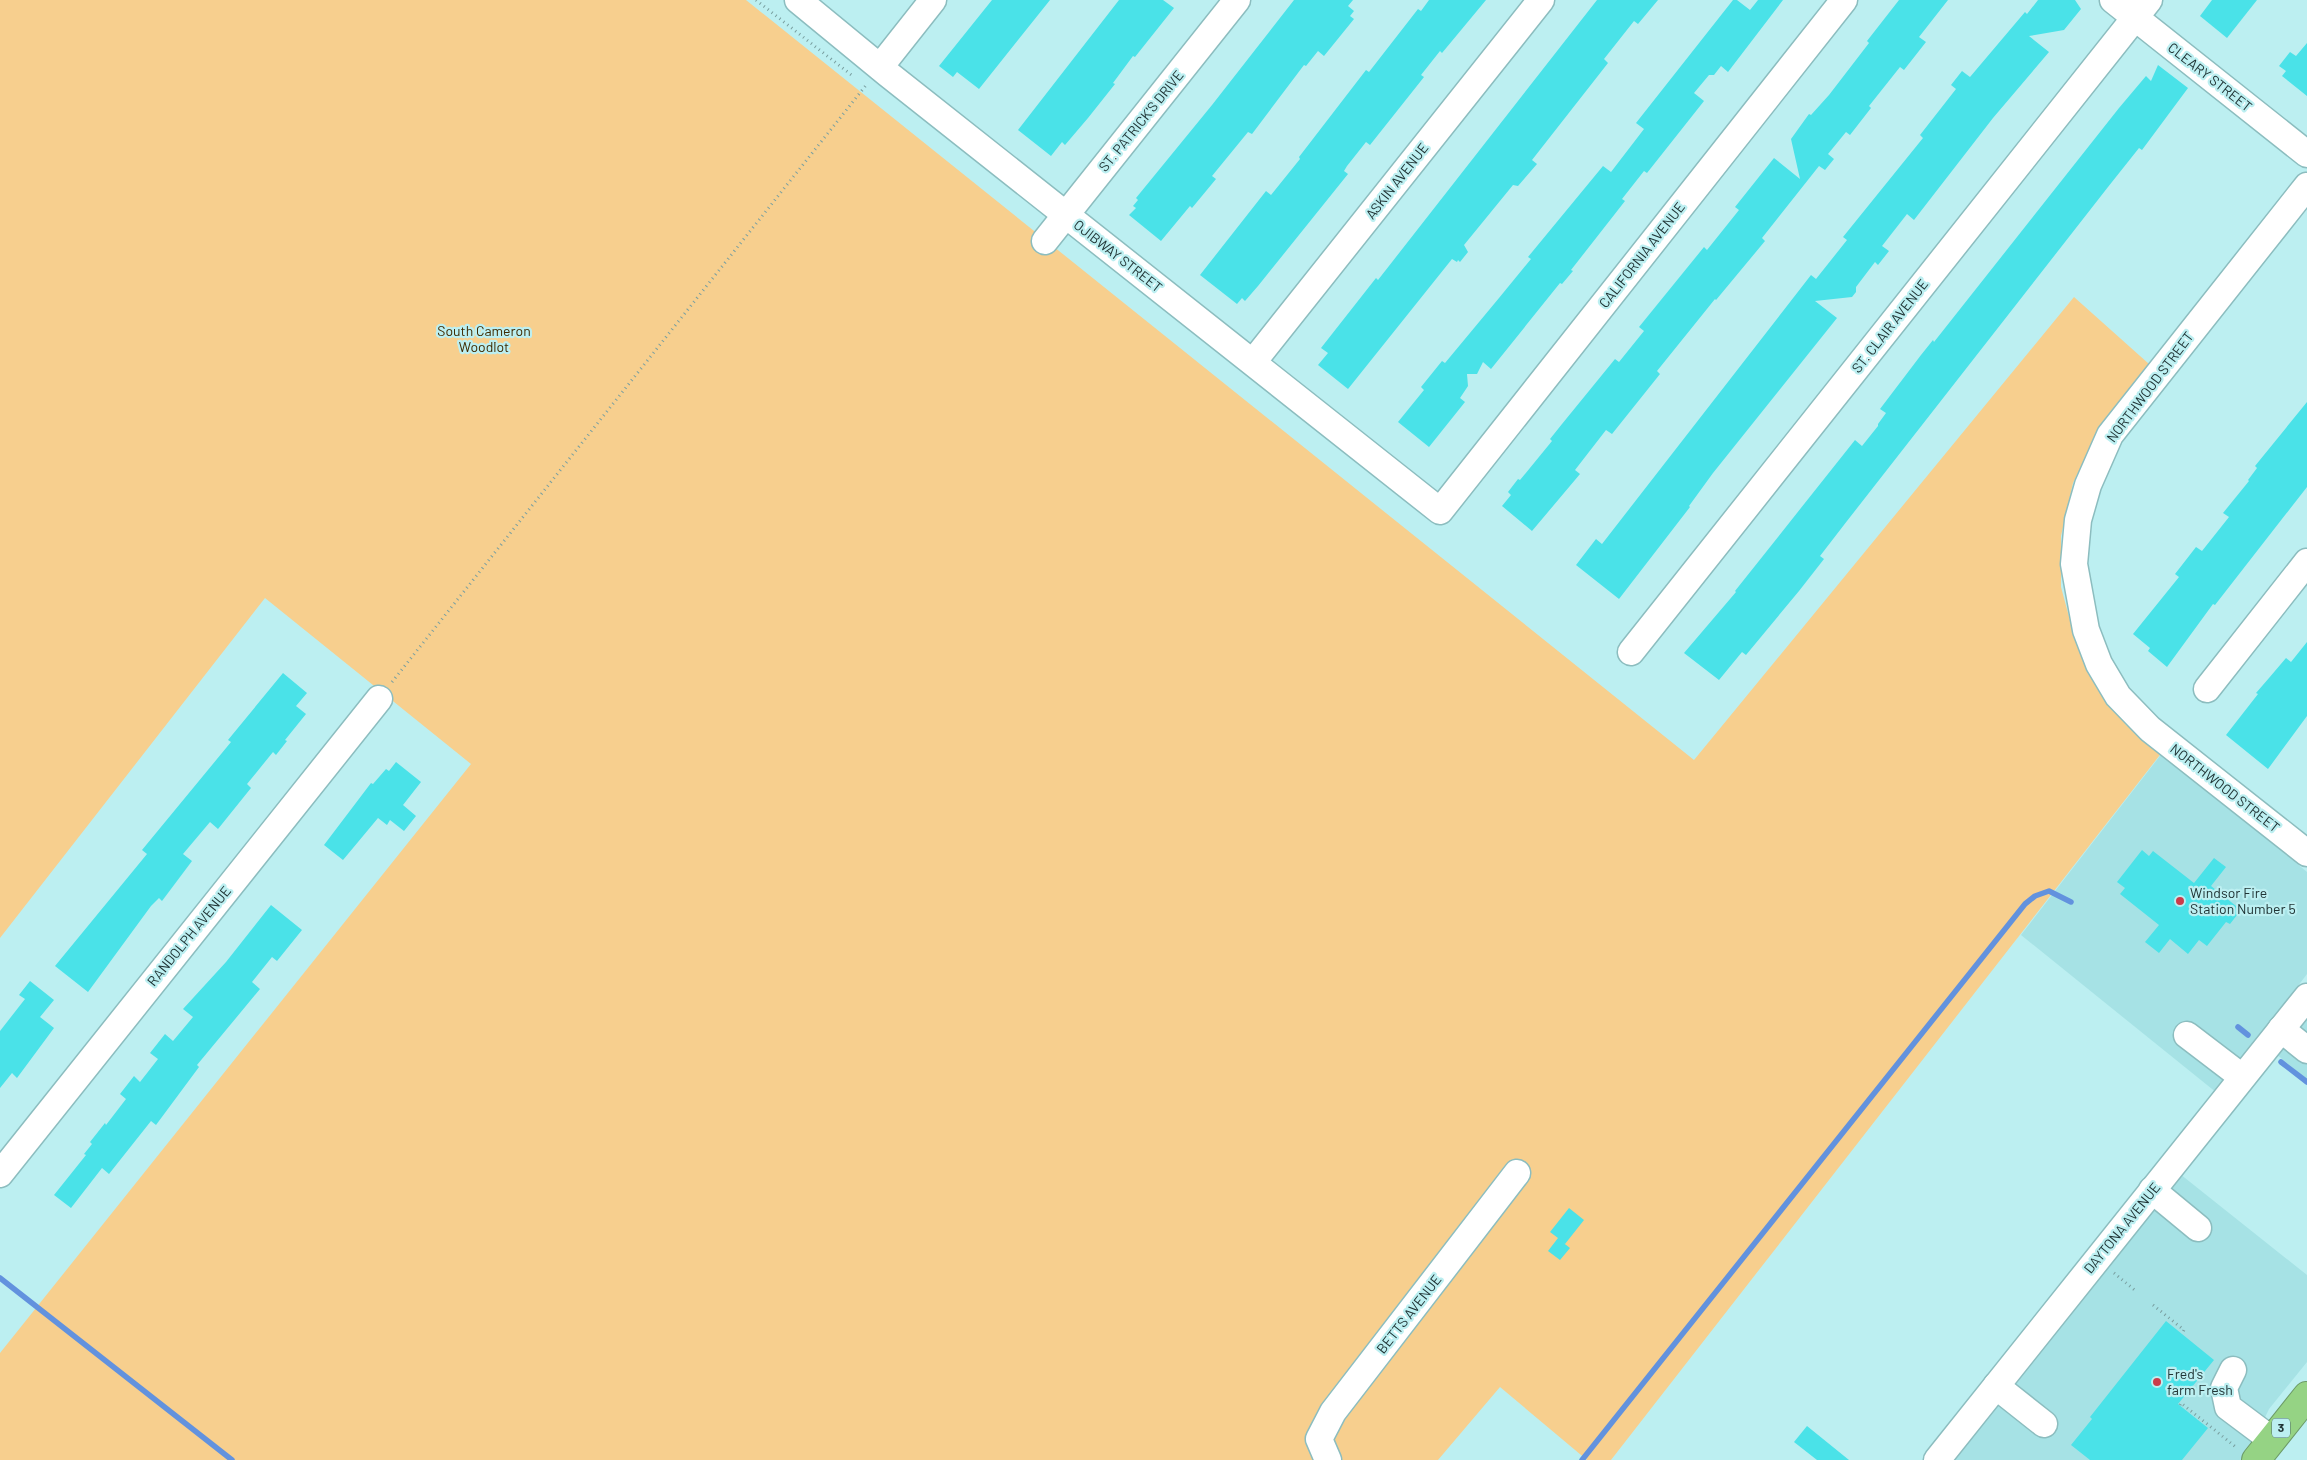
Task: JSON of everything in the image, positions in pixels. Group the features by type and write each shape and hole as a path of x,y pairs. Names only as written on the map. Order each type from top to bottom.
{"highway":[{"name":"3","path":"2256,1450 2307,1396"}],"street":[{"name":"OJIBWAY STREET","path":"798,0 872,77 1066,214 1440,511"},
{"path":"872,77 933,0"},
{"name":"ST. PATRICK'S DRIVE","path":"1045,241 1237,0"},
{"name":"ASKIN AVENUE","path":"1253,362 1541,0"},
{"name":"CALIFORNIA AVENUE","path":"1440,511 1844,0"},
{"name":"CLEARY STREET","path":"2113,0 2142,9 2307,154"},
{"name":"ST. CLAIR AVENUE","path":"1631,652 2142,9"},
{"name":"NORTHWOOD STREET","path":"2307,186 2110,435 2088,485 2080,511 2074,564 2086,630 2099,664 2118,696 2150,729 2307,854"},
{"path":"2207,688 2307,562"},
{"name":"RANDOLPH AVENUE","path":"0,1174 384,692"},
{"name":"DAYTONA AVENUE","path":"1937,1460 2307,996"},
{"path":"2281,1029 2307,1050"},
{"path":"2187,1035 2242,1077"},
{"name":"BETTS AVENUE","path":"1328,1460 1318,1439 1333,1412 1517,1173"},
{"path":"2152,1190 2198,1228"},
{"path":"2233,1370 2224,1388 2228,1407 2256,1450"},
{"path":"1996,1386 2044,1424"}],"path":[{"path":"384,692 872,77 817,50 756,0"},
{"path":"2114,1273 2138,1292"},
{"path":"2153,1305 2184,1330 2182,1334"},
{"path":"2180,1405 2256,1450"}],"shaded area":[{"path":"2163,752 2307,872 2307,974 2217,1093 2021,935"},
{"path":"2307,1014 2307,1080 2275,1053"},
{"path":"2180,1174 2307,1275 2307,1362 2269,1409 2249,1451 2242,1460 1953,1460"}],"green space":[{"name":"South Cameron Woodlot","path":"0,0 746,0 1694,760 2074,297 2149,364 2096,436 2073,483 2061,536 2061,587 2075,639 2126,725 2163,751 1611,1460 1587,1460 1500,1387 1438,1460 0,1460 0,1353 471,764 265,598 0,938"}],"building":[{"path":"992,0 1050,0 979,89 957,72 953,77 939,66"},
{"path":"1119,0 1163,0 1174,8 1135,57 1133,56 1113,83 1115,84 1088,118 1065,145 1062,142 1051,156 1018,130"},
{"path":"1294,0 1353,0 1348,6 1354,11 1350,16 1354,19 1324,56 1318,51 1306,66 1304,65 1252,134 1248,132 1212,176 1216,179 1192,208 1190,206 1161,241 1129,215 1136,208 1133,206 1138,200 1136,198"},
{"path":"1429,0 1486,0 1442,53 1440,51 1421,75 1424,77 1370,145 1366,142 1344,171 1348,174 1258,286 1245,301 1242,298 1237,304 1200,275 1266,191 1271,195 1366,70 1369,72 1418,9 1421,11"},
{"path":"1597,0 1658,0 1638,24 1634,21 1604,59 1608,63 1532,160 1537,164 1518,186 1513,185 1464,245 1468,252 1460,262 1452,259 1348,389 1318,365 1328,353 1321,348 1376,278 1378,280"},
{"path":"1733,0 1737,0 1750,10 1758,0 1783,0 1728,72 1721,66 1714,75 1709,75 1694,93 1704,101 1647,173 1644,171 1622,199 1625,201 1571,270 1573,271 1562,284 1560,283 1491,369 1483,362 1477,374 1467,374 1468,386 1460,398 1465,402 1429,447 1398,422 1424,390 1421,387 1442,361 1445,363 1499,298 1531,259 1528,257 1603,166 1611,172 1644,129 1636,123"},
{"path":"1899,0 1948,0 1919,37 1926,42 1904,70 1900,67 1869,106 1871,108 1850,135 1846,132 1828,154 1834,159 1825,170 1819,166 1762,238 1765,241 1657,371 1660,374 1612,434 1606,430 1575,470 1580,474 1532,531 1502,506 1511,495 1508,492 1552,441 1550,439 1615,359 1619,362 1644,331 1639,327 1704,247 1707,250 1739,210 1735,207 1774,158 1800,179 1791,139 1809,114 1811,115 1829,95"},
{"path":"2038,0 2075,0 2081,9 2064,30 2029,36 2049,52 1993,118 1914,220 1907,214 1882,246 1889,251 1878,265 1875,262 1856,287 1856,292 1852,297 1815,301 1837,318 1713,473 1690,507 1619,599 1576,565 1596,539 1602,544 1811,275 1816,279 1847,240 1843,237 1923,138 1920,135 1956,89 1951,85 1962,71 1970,77 2025,12 2027,14"},
{"path":"2212,0 2257,0 2227,38 2200,16"},
{"path":"2307,43 2307,96 2282,76 2286,71 2279,66 2290,52 2296,56"},
{"path":"2158,65 2188,88 2142,150 2139,148 1847,521 1820,556 1824,559 1799,591 1746,655 1742,652 1719,680 1684,653 1736,592 1855,440 1862,446 1886,413 1880,409 1921,355 1933,340 1934,342 2119,108 2146,76 2151,81"},
{"path":"2307,402 2307,487 2215,605 2213,604 2167,667 2148,651 2150,648 2133,634 2179,577 2175,574 2196,547 2202,551 2229,517 2223,513 2249,481 2257,468 2255,466"},
{"path":"2307,642 2307,716 2268,769 2226,735 2258,694 2256,693 2286,658 2291,662"},
{"path":"283,673 307,693 296,706 306,714 285,740 287,741 276,755 273,752 247,784 251,788 218,829 210,822 183,854 192,861 162,901 159,898 151,906 88,992 55,966 147,854 142,850 231,742 228,740"},
{"path":"396,762 421,782 403,805 416,816 404,831 390,820 387,825 378,818 343,860 324,845 371,783 373,784 386,769 389,771"},
{"name":"Windsor Fire Station Number 5","path":"2142,850 2149,856 2153,851 2194,883 2214,858 2226,867 2211,886 2241,910 2230,924 2226,922 2207,946 2199,940 2188,954 2170,939 2159,953 2145,942 2159,925 2120,894 2125,888 2117,882"},
{"path":"271,905 302,930 277,961 272,957 252,982 260,989 197,1065 199,1067 156,1125 151,1121 109,1174 102,1168 71,1208 54,1195 86,1155 84,1154 92,1144 90,1142 126,1099 120,1094 134,1076 140,1082 158,1059 150,1053 165,1034 173,1041 193,1017 183,1009 226,962"},
{"path":"30,981 54,1000 40,1017 54,1028 17,1078 12,1073 0,1088 0,1031 25,999 19,995"},
{"path":"1569,1208 1584,1220 1565,1244 1561,1241 1570,1248 1560,1260 1548,1251 1558,1238 1550,1232"},
{"name":"Fred's farm Fresh","path":"2166,1321 2214,1360 2178,1404 2208,1428 2182,1460 2090,1460 2071,1445 2092,1419 2090,1417"},
{"path":"1807,1426 1849,1460 1817,1460 1794,1442"}],"waterway":[{"path":"1582,1460 2025,904 2035,896 2049,891 2071,902"},
{"path":"2238,1027 2248,1035"},
{"path":"2281,1062 2307,1082"},
{"path":"0,1278 232,1460"}],"place":[{"name":"Windsor Fire Station Number 5","path":"2180,901"},
{"name":"Fred's farm Fresh","path":"2157,1382"}]}
